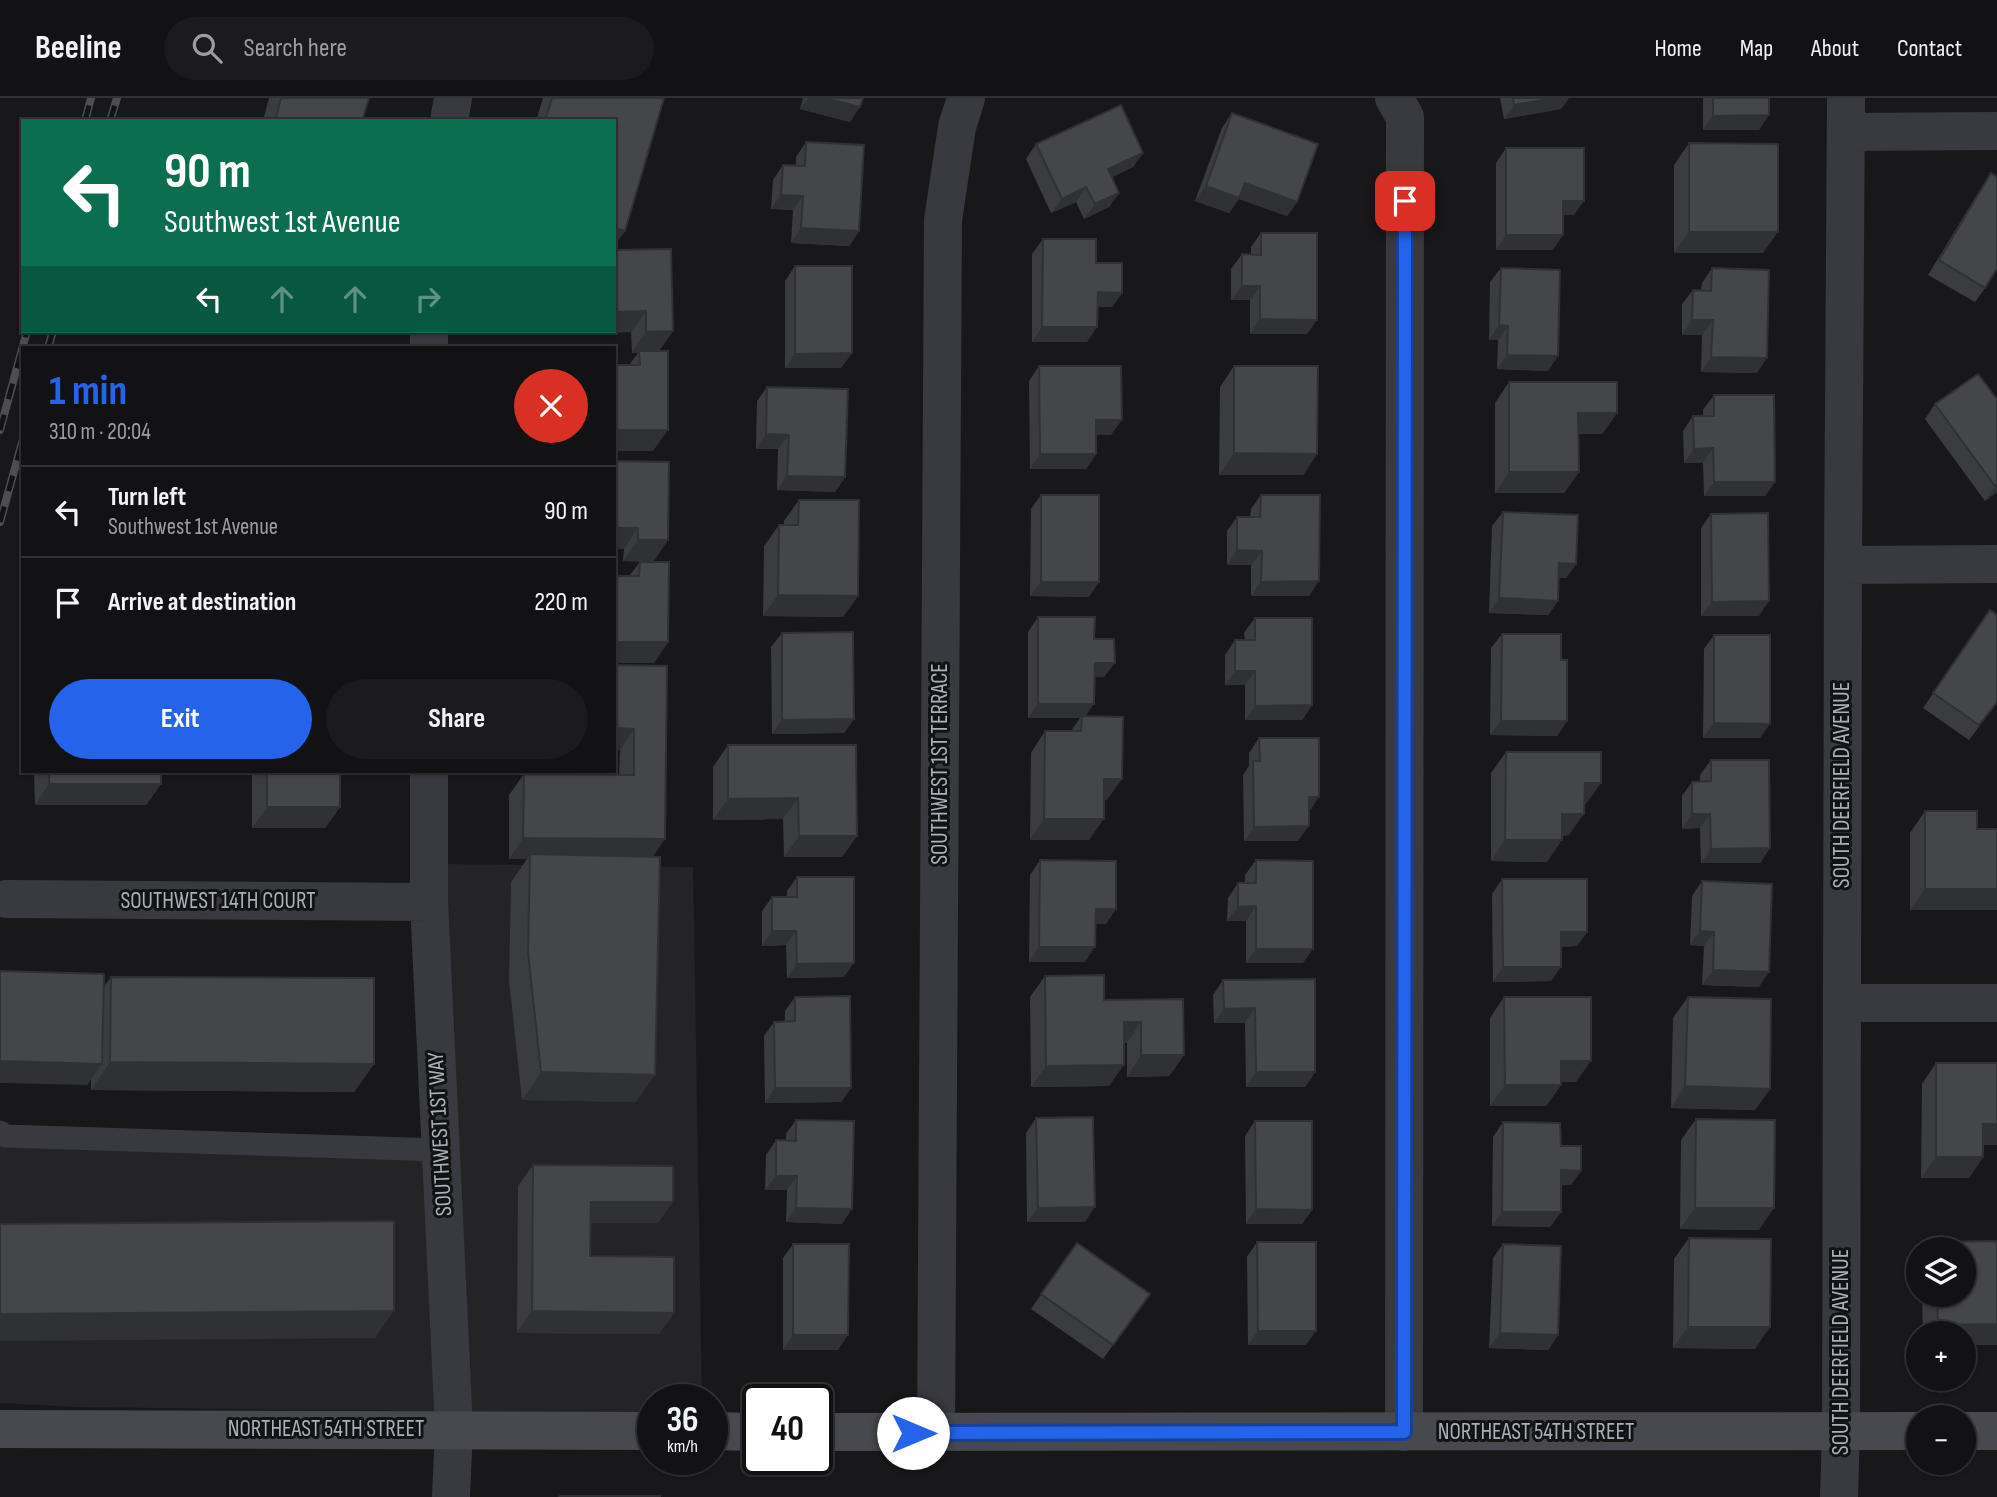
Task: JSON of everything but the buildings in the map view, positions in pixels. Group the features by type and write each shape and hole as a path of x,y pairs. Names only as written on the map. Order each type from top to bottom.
{"street":[{"path":"449,119 453,98"},
{"name":"SOUTHWEST 1ST TERRACE","path":"936,1433 943,220 957,127 966,98"},
{"path":"1394,98 1405,117 1404,1432"},
{"path":"1846,115 1997,131"},
{"name":"SOUTH DEERFIELD AVENUE","path":"1839,1484 1846,115"},
{"path":"1843,565 1997,564"},
{"name":"SOUTHWEST 1ST WAY","path":"429,773 429,902 454,1429 451,1497"},
{"name":"SOUTHWEST 14TH COURT","path":"4,904 429,902"},
{"path":"1842,1003 1997,1003"},
{"name":"NORTHEAST 54TH STREET","path":"0,1429 637,1431"},
{"name":"NORTHEAST 54TH STREET","path":"833,1432 1906,1431"},
{"path":"1976,1431 1997,1431"}],"lane":[{"path":"0,1132 5,1136 440,1150"}],"shaded area":[{"path":"439,864 693,867 702,1384 637,1384 637,1414 77,1407 0,1403 0,1145 454,1150"}],"railway":[{"path":"86,119 91,98"},
{"path":"111,119 117,98"},
{"path":"23,346 26,333"},
{"path":"49,346 52,333"},
{"path":"0,430 21,353"},
{"path":"0,522 21,446"}],"route":[{"path":"913,1433 1404,1432 1405,201"}]}
